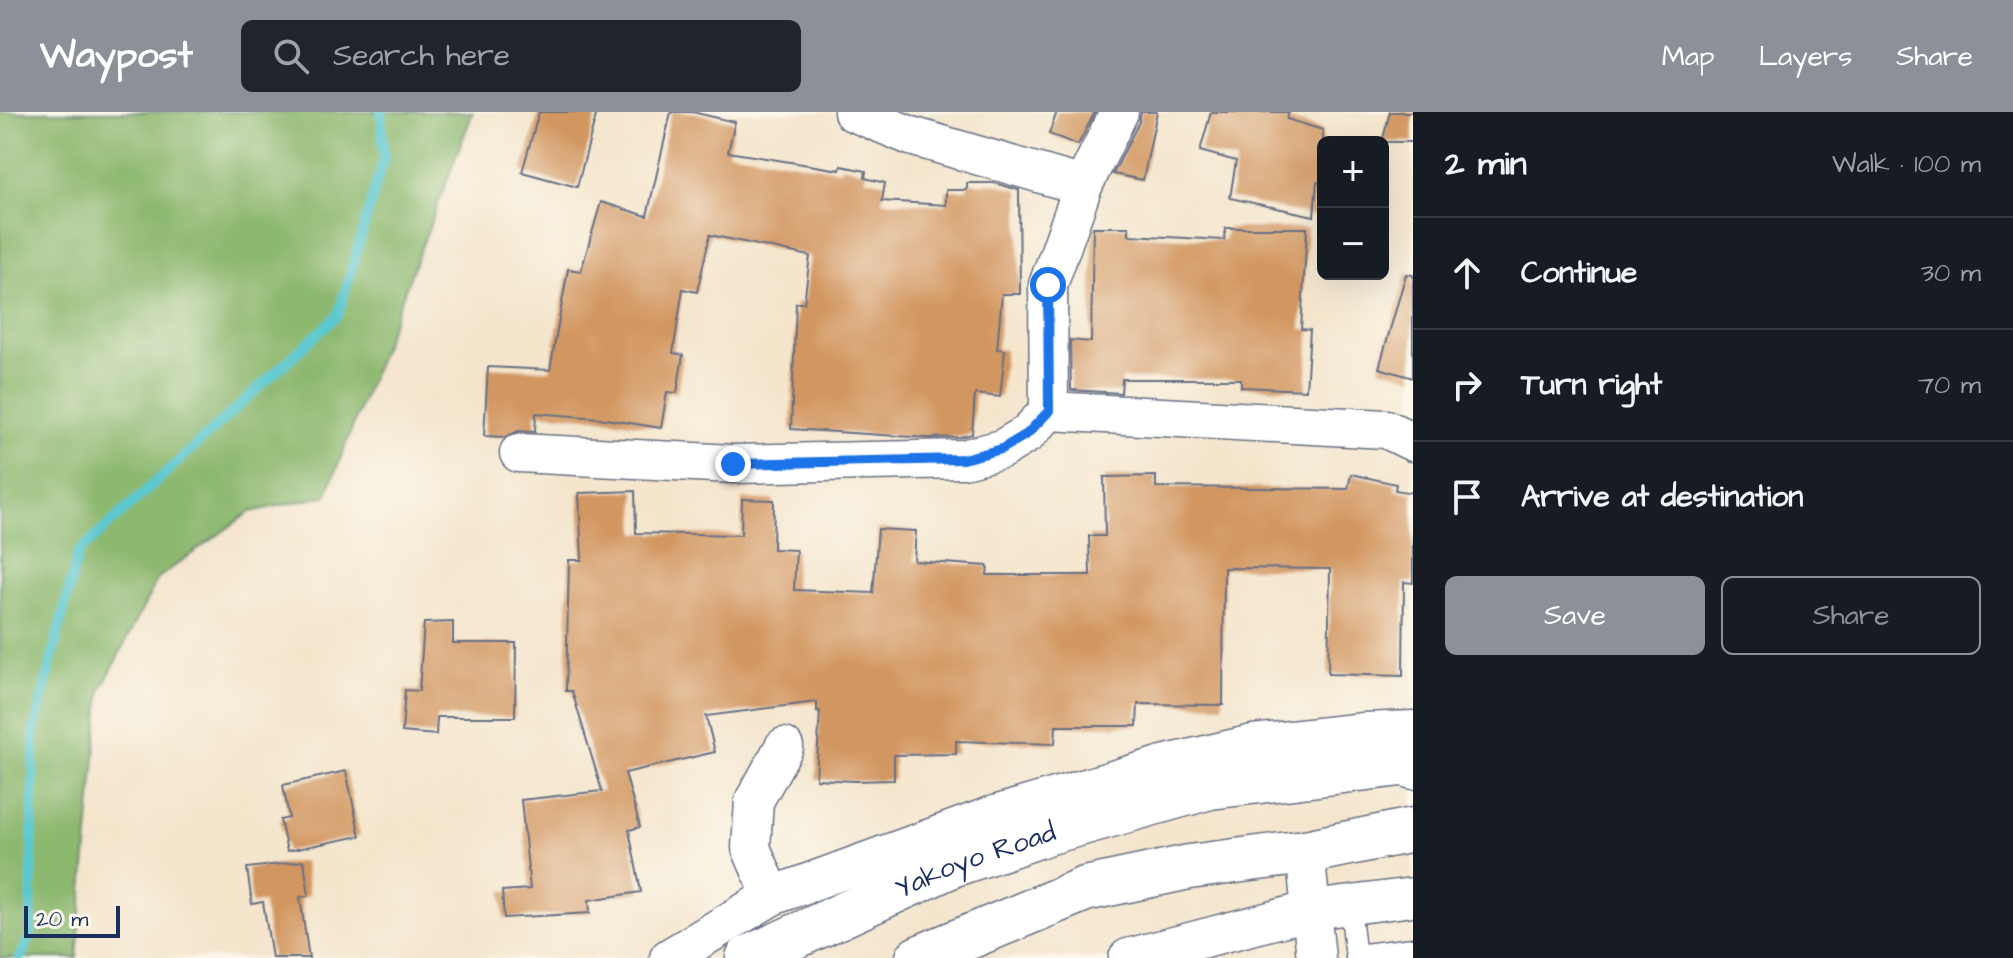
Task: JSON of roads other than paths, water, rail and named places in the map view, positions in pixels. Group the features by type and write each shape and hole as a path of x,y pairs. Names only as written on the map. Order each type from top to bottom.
{"main road":[{"name":"Yakoyo Road","path":"748,958 952,865 1050,832 1210,787 1409,763 1413,767"},
{"path":"918,958 1085,889 1189,867 1305,852 1413,830"}],"street":[{"path":"853,112 911,136 1083,186"},
{"path":"519,453 733,464 963,459 1002,449 1027,434 1049,411 1048,285 1083,186 1119,112"},
{"path":"1049,411 1386,429 1413,442"},
{"path":"669,958 772,896 988,817 1167,764 1253,744 1413,730"},
{"path":"772,896 751,848 754,801 784,747"},
{"path":"1305,852 1316,958"},
{"path":"1128,958 1312,910 1413,897"}],"lane":[{"path":"1350,907 1356,956 1413,948"}],"waterway":[{"path":"20,958 31,935 34,731 78,553 338,315 384,158 381,112"}]}
